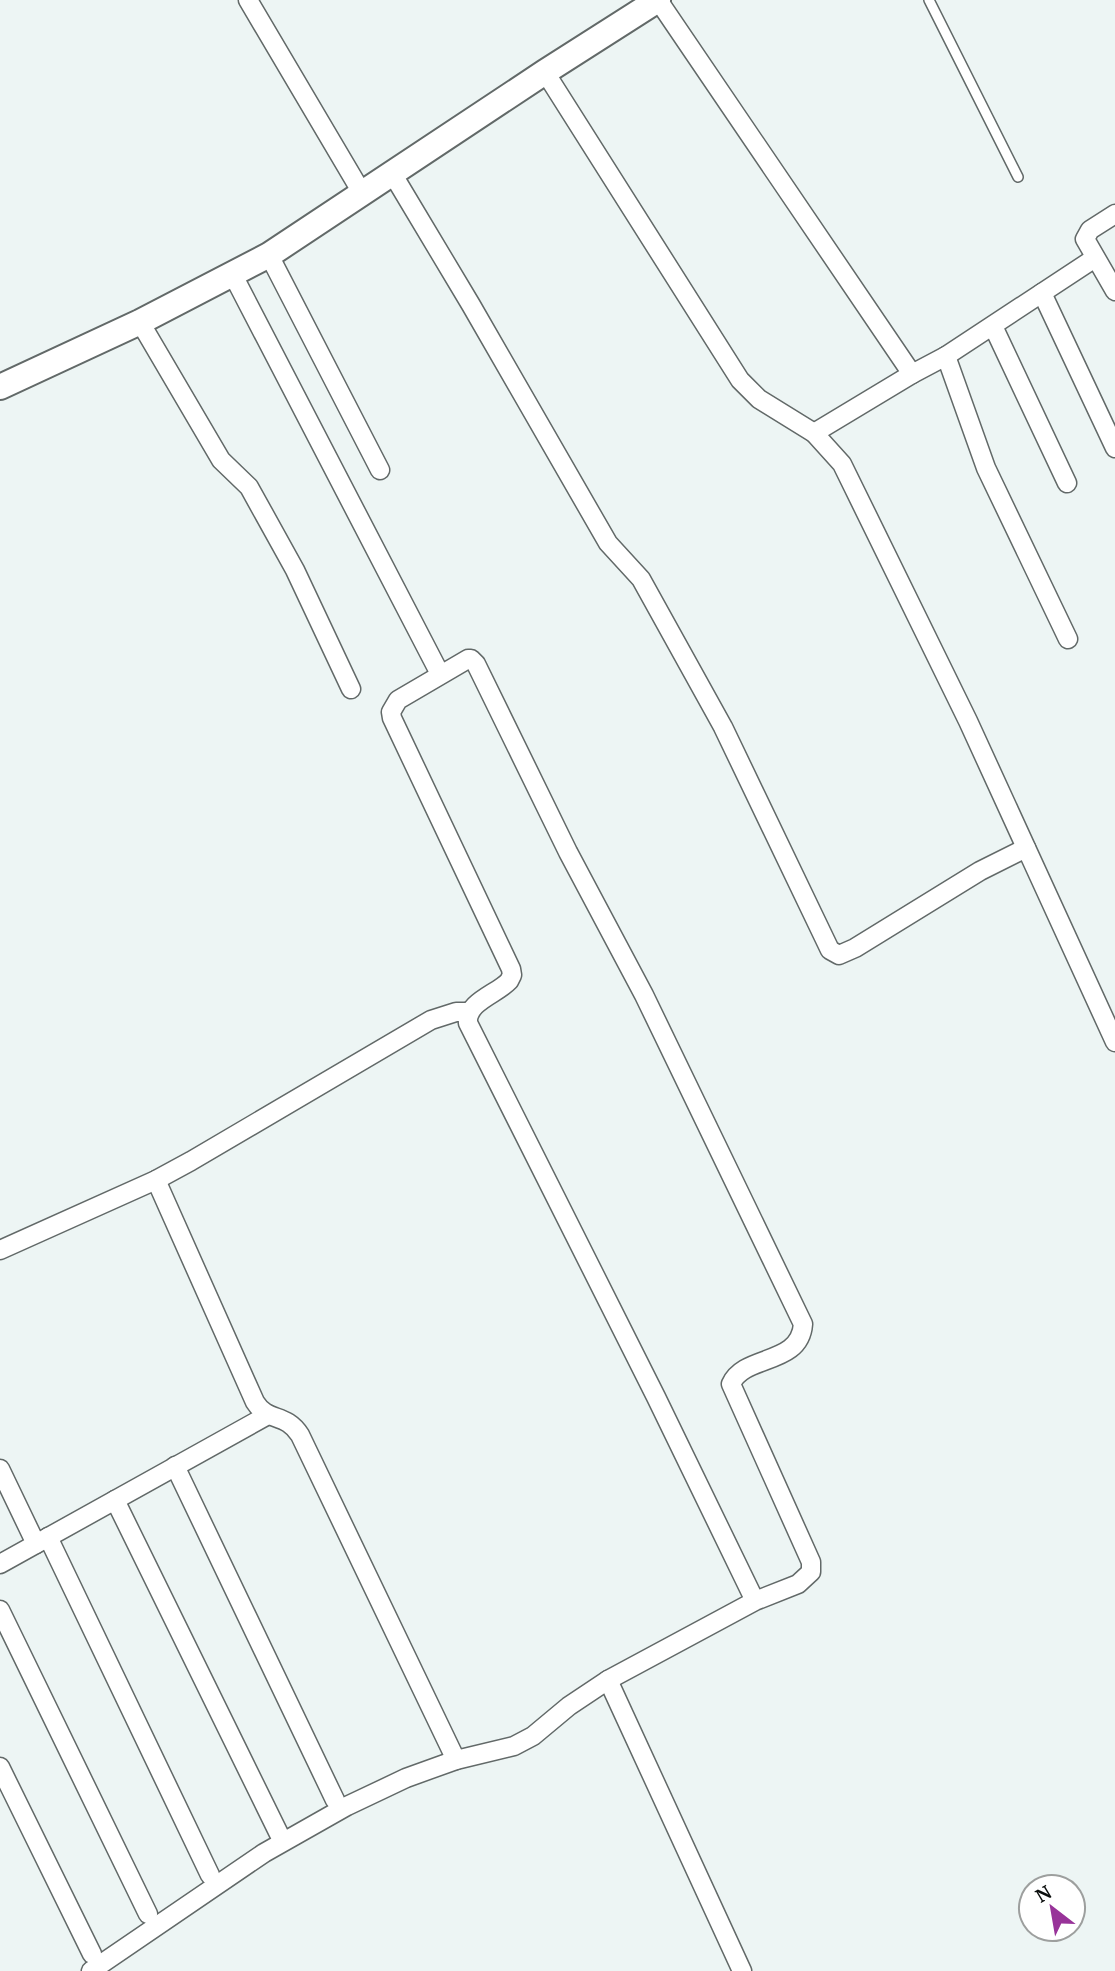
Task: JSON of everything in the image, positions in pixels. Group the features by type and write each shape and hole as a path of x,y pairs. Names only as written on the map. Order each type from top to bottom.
{"street":[{"path":"248,0 362,193"},
{"path":"0,387 140,322 269,256 658,0 912,374"},
{"path":"545,72 740,380 760,399 814,433 842,464 873,523 1115,1042"},
{"path":"392,173 608,543 641,579 723,727 830,950 839,955 855,948 980,872 1026,848"},
{"path":"1115,214 1086,235 1086,244 1115,291"},
{"path":"269,256 380,470"},
{"path":"814,433 946,356 1095,258"},
{"path":"233,275 440,674"},
{"path":"1042,293 1115,448"},
{"path":"140,322 221,460 250,487 295,570 351,689"},
{"path":"993,326 1067,483"},
{"path":"946,356 986,468 1068,639"},
{"path":"0,1767 92,1962 264,1853 347,1806 406,1778 456,1760 514,1746 533,1736 569,1706 608,1680 755,1601 799,1584 811,1572 811,1562 731,1384 742,1372 800,1342 803,1324 643,995 568,852 476,664 468,659 398,700 391,712 511,969 512,975 506,985 473,1007 468,1023 755,1601"},
{"path":"0,1250 156,1180 431,1020 456,1012 469,1013"},
{"path":"156,1180 260,1410 287,1420 300,1435 456,1760"},
{"path":"0,1564 268,1415"},
{"path":"175,1466 335,1800"},
{"path":"0,1469 42,1540 210,1875"},
{"path":"115,1500 280,1836"},
{"path":"0,1610 148,1914"},
{"path":"608,1680 742,1971"}],"lane":[{"path":"929,0 1018,177"}]}
